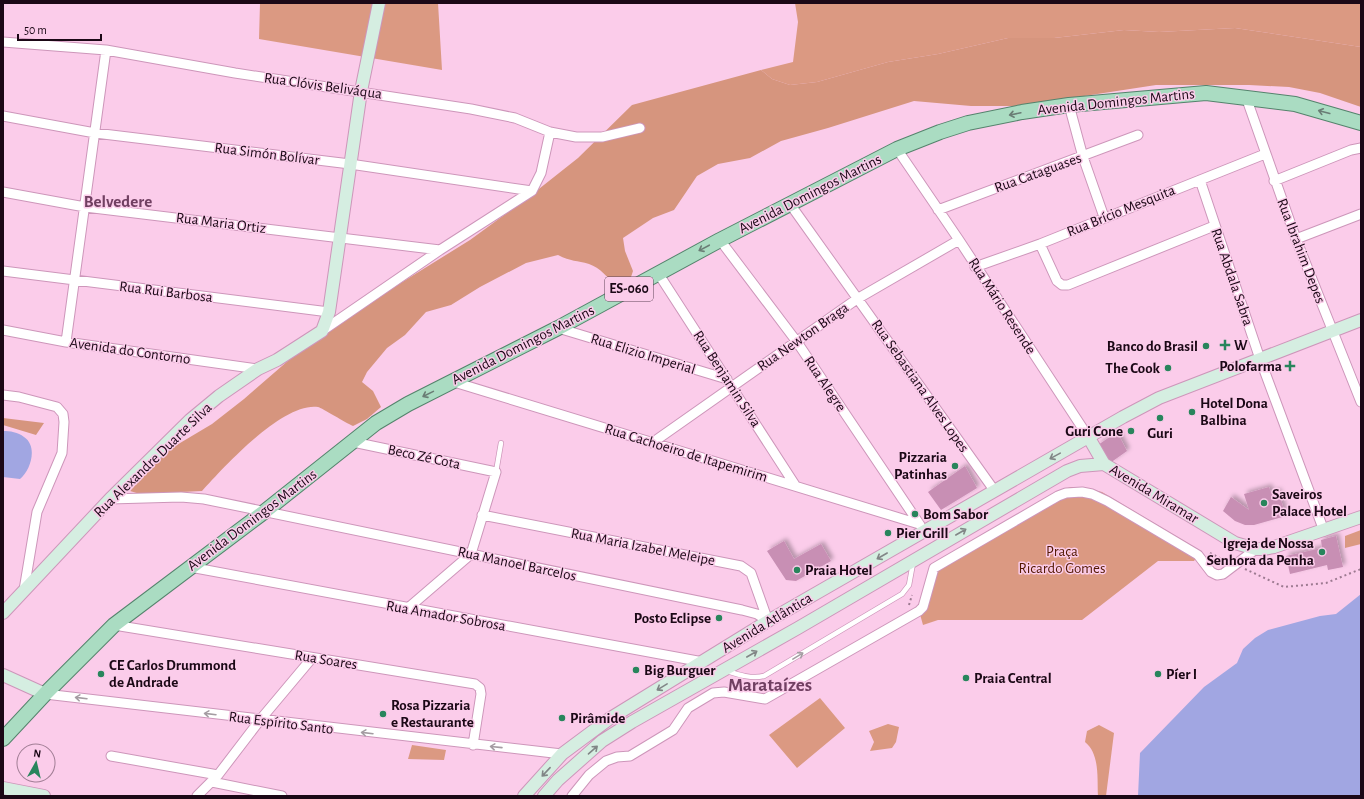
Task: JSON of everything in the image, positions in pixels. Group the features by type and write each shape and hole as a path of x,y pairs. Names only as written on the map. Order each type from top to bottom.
{"main road":[{"name":"Avenida Domingos Martins","path":"3,739 45,694 114,625 264,512 376,423 408,404 558,328 720,240 897,149 968,123 1069,105 1206,93 1295,104 1361,123"}],"street":[{"path":"322,331 329,312 361,91 379,3"},
{"name":"Rua Clóvis Beliváqua","path":"3,42 106,50 235,73 361,91 515,118 550,132 576,137 602,136 640,128"},
{"path":"66,342 106,50"},
{"name":"Rua Ibrahim Depes","path":"1246,97 1274,181 1361,402"},
{"path":"1069,105 1083,157 1104,217"},
{"name":"Rua Simón Bolívar","path":"3,116 95,133 350,164 532,191"},
{"path":"322,331 440,250 532,191 541,174 550,132"},
{"name":"Rua Cataguases","path":"938,210 1083,157 1138,135"},
{"path":"1274,181 1351,150 1361,148"},
{"name":"Rua Mário Resende","path":"897,149 959,240 975,267 1089,438 1104,464"},
{"name":"Rua Brício Mesquita","path":"975,267 1040,244 1104,217 1265,154"},
{"name":"Rua Abdala Sabra","path":"1200,180 1214,226 1260,359 1324,531"},
{"name":"Rua Maria Ortiz","path":"3,192 85,206 440,250"},
{"name":"Rua Sebastiana Alves Lopes","path":"790,204 994,490"},
{"path":"1296,239 1361,214"},
{"path":"1040,244 1057,281 1062,285 1068,285 1214,226"},
{"name":"Rua Alegre","path":"720,240 797,342 922,527"},
{"name":"Rua Newton Braga","path":"652,443 729,383 797,342 857,299 959,240"},
{"name":"Rua Rui Barbosa","path":"3,271 329,312"},
{"name":"Rua Benjamin Silva","path":"658,273 796,485"},
{"name":"Avenida Atlântica","path":"524,796 562,754 609,719 922,527 994,490 1089,438 1123,416 1159,398 1361,320"},
{"name":"Rua Elizio Imperial","path":"558,328 729,383"},
{"name":"Avenida do Contorno","path":"3,330 66,342 258,369"},
{"name":"Rua Alexandre Duarte Silva","path":"3,614 110,499 190,420 219,396 258,369 277,360 322,331"},
{"name":"Rua Cachoeiro de Itapemirim","path":"454,382 652,443 796,485 922,527"},
{"path":"3,395 31,399 57,407 62,414 64,422 62,452 37,512 24,590"},
{"name":"Beco Zé Cota","path":"353,442 496,472"},
{"name":"Avenida Atlântica","path":"544,796 558,780 602,741 632,722 1067,471 1080,466 1104,464"},
{"name":"Avenida Miramar","path":"1104,464 1227,539 1256,549 1274,547 1361,517"},
{"path":"407,609 471,554 496,472"},
{"path":"572,796 589,776 606,761 617,757 630,756 673,730 688,708 713,692 724,692 765,699 919,611 923,607 934,568 1066,493 1082,492 1092,494 1107,501 1198,555 1211,572 1216,575 1223,574 1256,549"},
{"name":"Rua Manoel Barcelos","path":"110,499 181,497 204,498 264,512 757,614 768,621"},
{"name":"Rua Maria Izabel Meleipe","path":"482,515 741,566 754,577 768,621"},
{"name":"Rua Amador Sobrosa","path":"190,568 407,609 703,662"},
{"name":"Rua Soares","path":"114,625 462,681 478,686 481,694 473,745"},
{"path":"196,796 215,778 260,720 312,658"},
{"name":"Rua Espírito Santo","path":"3,675 45,694 473,745 562,754"},
{"path":"111,756 215,778 282,796"},
{"path":"3,788 44,796"}],"lane":[{"path":"496,472 501,443"},
{"path":"724,670 748,677 757,678 764,676 902,594 909,584 913,561"}],"path":[{"path":"1215,560 1205,551 1226,563"},
{"path":"1236,565 1284,587 1326,583 1361,569"}],"green space":[{"path":"260,3 438,3 442,70 259,39"},
{"path":"795,3 1361,3 1361,47 1235,28 1159,32 1124,30 1054,38 1008,38 938,54 888,62 817,82 790,85 772,79 761,70 793,62 798,22"},
{"name":"Praça Ricardo Gomes","path":"1072,487 1102,492 1201,551 1194,561 1158,561 1082,620 938,620 923,625 918,607 931,565 1063,489"},
{"path":"1361,530 1361,544 1345,548 1345,536"},
{"path":"820,698 845,728 797,768 769,735"},
{"path":"888,724 899,727 896,742 892,748 870,751 874,742 869,731"},
{"path":"1099,725 1114,733 1106,796 1098,796 1097,767 1093,753 1085,742 1087,731"},
{"path":"412,745 446,750 444,760 408,759"}],"shaded area":[{"path":"1235,28 1361,47 1361,107 1320,93 1289,87 1249,85 1156,85 1019,106 971,106 914,101 781,141 750,158 718,164 697,176 674,210 653,218 623,238 625,251 633,271 629,283 615,286 604,273 597,268 558,255 526,263 480,287 451,305 426,312 405,335 387,348 367,372 362,382 373,391 381,407 367,419 353,426 318,407 304,408 288,414 256,438 240,452 202,491 140,494 130,491 170,449 212,424 244,399 297,353 338,322 470,240 530,196 578,158 632,105 761,70 772,79 790,85 817,82 888,62 938,54 1008,38 1054,38 1124,30 1159,32"},
{"path":"3,418 44,423 36,435 3,425"}],"water":[{"path":"3,431 19,434 28,441 31,446 32,452 30,464 20,479 3,477"},
{"path":"1361,594 1361,796 1138,796 1140,753 1204,687 1237,663 1243,649 1255,638 1268,630 1320,616 1336,614"}],"building":[{"path":"1117,432 1127,451 1110,463 1098,445"},
{"path":"965,466 977,488 941,510 928,492"},
{"name":"Saveiros Palace Hotel","path":"1269,487 1271,493 1278,491 1286,516 1254,525 1245,525 1235,521 1223,511 1231,497 1249,510 1244,494"},
{"name":"Igreja de Nossa Senhora da Penha","path":"1336,536 1343,567 1328,570 1327,565 1290,574 1286,556 1322,548 1321,540"},
{"name":"Praia Hotel","path":"784,541 794,559 821,544 831,561 796,581 786,580 767,551"}],"place":[{"name":"W","path":"1225,345"},
{"name":"Banco do Brasil","path":"1206,346"},
{"name":"Polofarma","path":"1290,366"},
{"name":"The Cook","path":"1168,368"},
{"name":"Hotel Dona Balbina","path":"1192,412"},
{"name":"Guri","path":"1160,418"},
{"name":"Guri Cone","path":"1131,431"},
{"name":"Pizzaria Patinhas","path":"955,466"},
{"name":"Saveiros Palace Hotel","path":"1264,503"},
{"name":"Bom Sabor","path":"915,514"},
{"name":"Pier Grill","path":"888,533"},
{"name":"Igreja de Nossa Senhora da Penha","path":"1322,552"},
{"name":"Praia Hotel","path":"797,570"},
{"name":"Posto Eclipse","path":"719,618"},
{"name":"Big Burguer","path":"636,670"},
{"name":"CE Carlos Drummond de Andrade","path":"101,674"},
{"name":"Píer I","path":"1158,674"},
{"name":"Praia Central","path":"966,678"},
{"name":"Rosa Pizzaria e Restaurante","path":"383,714"},
{"name":"Pirâmide","path":"562,718"}],"district":[{"name":"Belvedere","path":"118,201"},
{"name":"Marataízes","path":"770,685"}]}
